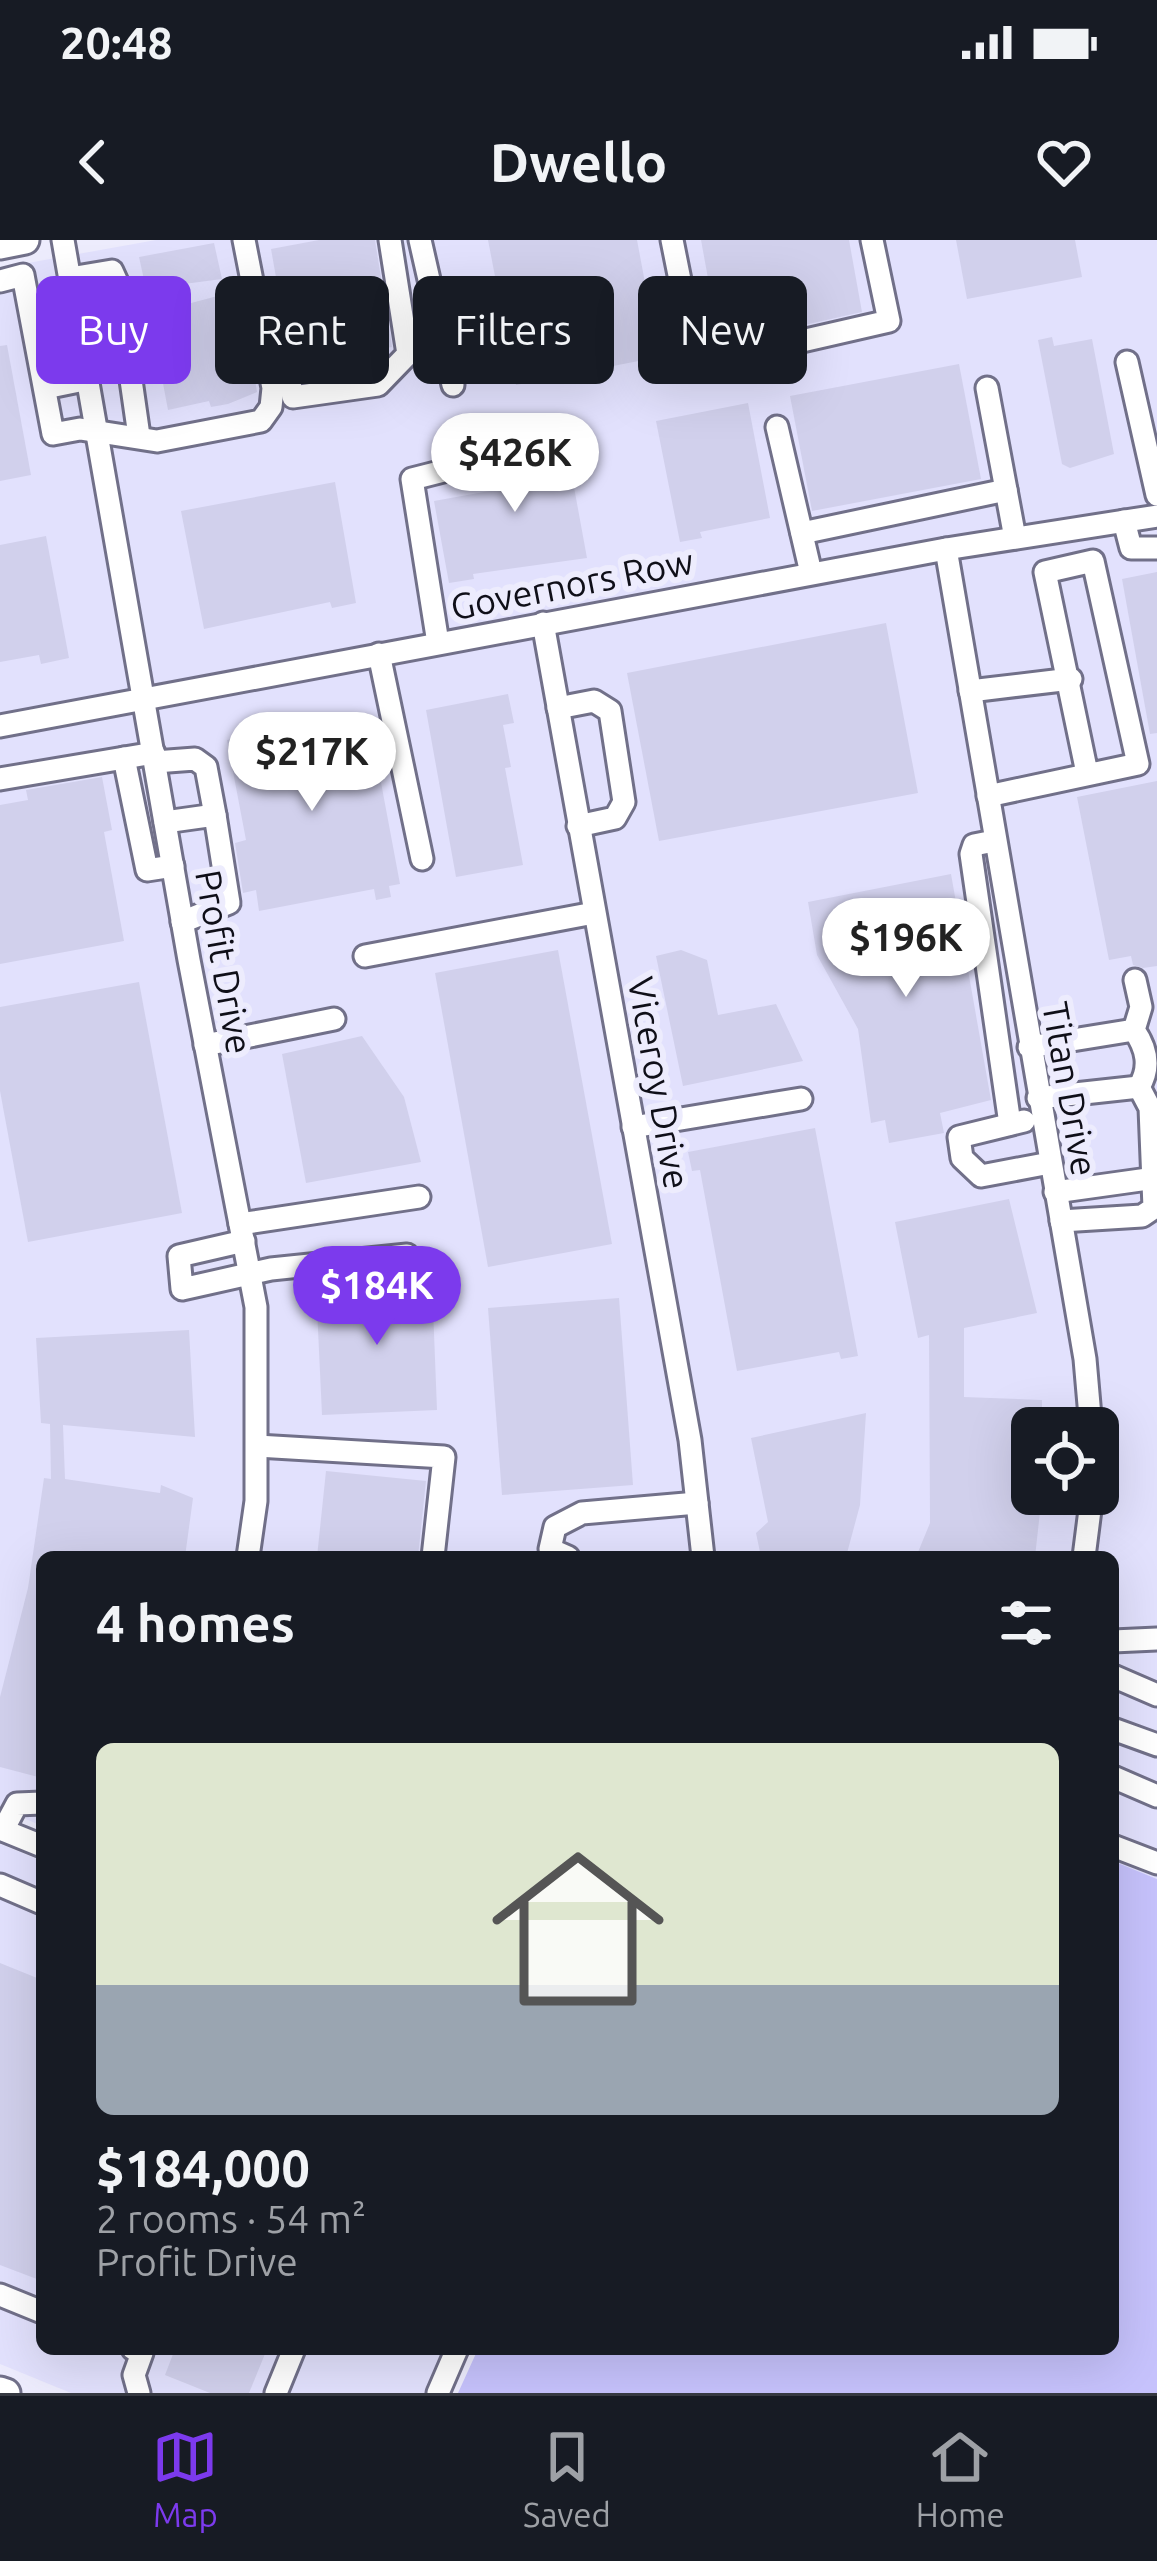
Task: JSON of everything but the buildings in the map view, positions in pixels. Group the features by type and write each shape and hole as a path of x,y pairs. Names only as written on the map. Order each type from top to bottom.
{"main road":[{"path":"0,245 25,240"}],"street":[{"name":"Profit Drive","path":"63,240 70,276"},
{"path":"244,240 251,276"},
{"path":"389,374 408,354 390,240"},
{"path":"420,240 453,386"},
{"path":"672,240 697,365 889,321 872,240"},
{"path":"84,276 112,272 114,276"},
{"path":"0,281 23,275 52,434 80,429 157,441 261,421 271,407 272,384"},
{"path":"1127,362 1157,495"},
{"path":"45,388 65,384"},
{"name":"Profit Drive","path":"90,384 182,922 256,1307 257,1446 248,1551"},
{"path":"132,384 139,436"},
{"path":"290,384 293,398 379,384"},
{"path":"987,388 1015,538"},
{"path":"777,428 811,573"},
{"path":"438,643 412,479 475,463"},
{"path":"802,533 1006,490"},
{"name":"Governors Row","path":"0,725 811,573 1157,516"},
{"path":"1124,521 1131,548"},
{"path":"1087,773 1045,572 1131,548 1157,548"},
{"name":"Titan Drive","path":"946,549 1085,1359 1089,1407"},
{"path":"988,796 1138,764 1093,561"},
{"name":"Viceroy Drive","path":"543,622 702,1551"},
{"path":"379,654 422,859"},
{"path":"970,692 1071,679"},
{"path":"558,708 594,701 610,711 624,802 614,818 578,826"},
{"path":"124,758 148,870 173,866"},
{"path":"0,779 124,758 195,759 206,767 229,903 182,922"},
{"path":"165,822 215,815"},
{"path":"994,841 974,845 971,854 1010,1124"},
{"path":"365,956 594,913"},
{"path":"1050,1163 974,1173 962,1158 959,1137 1010,1124 1040,1108 1139,1087 1146,1075 1146,1055 1134,1030 1141,1007 1135,980"},
{"path":"205,1045 334,1019"},
{"path":"1029,1047 1134,1030"},
{"path":"1060,1221 1150,1213 1155,1178 1150,1108 1139,1087"},
{"path":"633,1127 801,1099"},
{"path":"1055,1192 1155,1178"},
{"path":"407,1255 271,1269 249,1278 182,1289 179,1256 242,1233 419,1197"},
{"path":"257,1446 444,1457 434,1551"},
{"path":"554,1551 550,1549 555,1527 582,1513 697,1502"},
{"path":"1085,1551 1089,1515"},
{"path":"1119,1641 1157,1639"},
{"path":"1119,1679 1157,1695"},
{"path":"1119,1731 1157,1745"},
{"path":"1119,1780 1157,1796"},
{"path":"36,1803 17,1804 1,1830 36,1844"},
{"path":"1119,1848 1157,1863"},
{"path":"0,1886 36,1901"},
{"path":"0,2295 36,2310"},
{"path":"139,2393 134,2375 141,2355"},
{"path":"276,2393 292,2355"},
{"path":"438,2393 454,2355"}],"shaded area":[{"path":"156,240 1157,240 1157,1879 1119,1863 1119,1551 36,1551 36,1823 0,1808 0,268"},
{"path":"0,1844 36,1859 36,2355 442,2355 425,2393 71,2393 0,2364"},
{"path":"1119,1863 1157,1879 1157,2393 458,2393 475,2355 1119,2355"}]}
